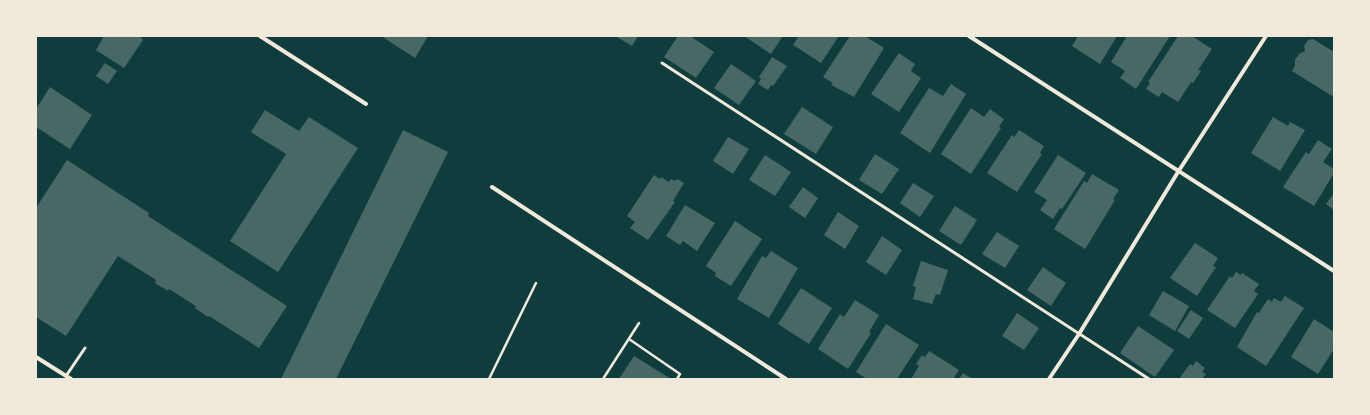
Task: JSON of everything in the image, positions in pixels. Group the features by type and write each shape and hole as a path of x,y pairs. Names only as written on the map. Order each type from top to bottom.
{"street":[{"path":"260,36 366,104"},
{"path":"969,36 1178,172 1334,271"},
{"path":"1049,379 1080,334 1178,172 1266,36"},
{"path":"492,187 786,379"},
{"path":"36,357 71,379"}],"lane":[{"path":"662,63 1149,379"},
{"path":"66,376 85,348"}],"path":[{"path":"489,379 536,284"},
{"path":"604,379 639,323"},
{"path":"629,339 680,374 677,379"}],"building":[{"path":"104,36 140,36 143,40 124,68 96,50"},
{"path":"381,36 428,36 415,58"},
{"path":"615,36 638,36 632,46"},
{"path":"678,36 690,36 714,52 696,78 664,57"},
{"path":"744,36 783,36 771,54"},
{"path":"799,36 839,36 821,63 793,45"},
{"path":"850,36 865,36 884,48 854,97 831,85 833,83 823,77"},
{"path":"1078,36 1117,36 1100,64 1072,46"},
{"path":"1127,36 1170,36 1136,89 1120,78 1125,71 1111,62"},
{"path":"1178,36 1192,36 1212,49 1198,70 1201,71 1193,83 1191,82 1178,102 1162,92 1159,97 1146,89 1150,83 1148,82"},
{"path":"1313,39 1334,52 1334,93 1332,96 1292,71 1295,65 1295,60 1299,54 1305,51 1304,46 1308,40"},
{"path":"899,53 915,64 911,71 921,78 899,112 871,94"},
{"path":"772,57 787,66 773,86 771,85 768,90 758,84 761,79 759,77"},
{"path":"105,63 117,71 108,84 96,76"},
{"path":"731,64 756,81 739,105 714,88"},
{"path":"951,84 966,94 930,153 900,133 929,88 943,96"},
{"path":"50,87 92,115 70,149 36,127 36,109"},
{"path":"802,107 833,127 816,154 784,134"},
{"path":"971,108 984,117 990,109 1004,119 999,127 1001,128 971,174 941,154"},
{"path":"265,110 299,131 309,117 358,148 278,272 230,241 286,154 251,132"},
{"path":"1273,117 1288,126 1290,122 1305,130 1280,171 1251,153"},
{"path":"403,130 448,152 336,379 281,379"},
{"path":"1019,130 1044,146 1040,153 1042,154 1017,192 987,173 1012,135 1014,137"},
{"path":"728,137 749,149 733,174 713,161"},
{"path":"1318,140 1332,149 1323,162 1334,169 1334,173 1314,206 1283,187 1306,152 1309,154"},
{"path":"875,154 899,169 882,194 859,180"},
{"path":"765,155 791,172 775,196 749,180"},
{"path":"1058,155 1086,173 1062,209 1060,208 1053,219 1040,210 1047,200 1034,192"},
{"path":"67,160 149,213 148,216 287,306 259,348 209,316 208,317 195,308 196,306 169,289 168,291 155,283 156,280 118,256 66,336 36,317 36,208"},
{"path":"1092,174 1119,190 1113,199 1115,200 1085,249 1054,229 1084,181 1087,183"},
{"path":"654,175 669,182 671,179 675,181 677,179 684,183 673,201 675,202 648,240 630,228 635,222 627,216"},
{"path":"913,183 934,196 920,217 900,203"},
{"path":"803,187 818,198 805,218 789,207"},
{"path":"1334,193 1334,210 1326,204"},
{"path":"685,205 715,223 697,251 683,241 680,245 666,236"},
{"path":"955,206 977,220 961,245 939,231"},
{"path":"838,212 859,226 845,249 824,235"},
{"path":"735,221 762,239 731,286 715,276 716,273 706,266"},
{"path":"997,232 1019,246 1005,268 982,254"},
{"path":"882,236 902,250 886,275 866,262"},
{"path":"1195,243 1218,258 1213,266 1216,267 1197,296 1170,278"},
{"path":"771,251 798,268 769,318 737,299 762,256 766,258"},
{"path":"921,261 948,270 940,295 936,294 932,304 913,299 916,287 913,286"},
{"path":"1043,267 1066,283 1051,306 1027,290"},
{"path":"1236,272 1241,275 1242,273 1259,284 1254,291 1258,294 1235,328 1207,310 1230,276 1232,278"},
{"path":"801,288 832,308 809,344 778,324"},
{"path":"1163,291 1189,306 1175,331 1149,315"},
{"path":"1285,296 1304,308 1266,366 1237,347 1257,312 1259,313 1268,299 1272,302 1274,298 1281,302"},
{"path":"855,300 879,315 869,332 871,333 848,369 818,349 840,314 844,317"},
{"path":"1191,310 1203,318 1189,339 1177,331"},
{"path":"1017,313 1039,328 1024,350 1002,336"},
{"path":"1314,319 1334,332 1334,349 1318,374 1291,357"},
{"path":"886,324 919,345 897,379 867,379 856,372"},
{"path":"1138,326 1174,350 1155,377 1120,353"},
{"path":"929,351 959,370 953,379 911,379 919,366 916,364 922,355 925,357"},
{"path":"634,356 671,379 619,379"},
{"path":"1196,361 1205,368 1202,372 1206,374 1202,379 1179,379 1190,364 1193,366"},
{"path":"963,373 973,379 959,379"}]}
